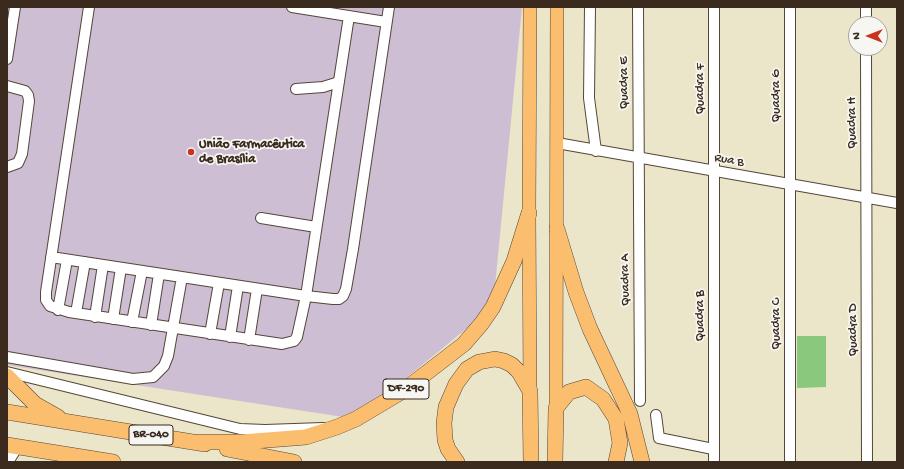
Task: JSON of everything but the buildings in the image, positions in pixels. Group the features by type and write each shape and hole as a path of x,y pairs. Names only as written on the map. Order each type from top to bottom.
{"highway":[{"name":"DF-290","path":"196,442 242,442 306,437 337,427 369,412 403,391 464,344 482,323 493,307 514,261 529,213"},
{"path":"557,228 576,292 590,329 630,414 642,462"},
{"path":"457,462 452,457 446,440 444,414 452,391 467,369 486,359 504,361 519,372 530,391"},
{"path":"7,376 35,404 66,422"},
{"path":"555,462 556,408 569,392 580,387 590,388 603,398 614,413 618,425 620,443 616,462"},
{"name":"DF-290","path":"530,391 531,461"},
{"name":"BR-040","path":"7,412 196,442 294,462"},
{"path":"12,445 113,462"}],"main road":[{"name":"DF-290","path":"530,7 530,391"},
{"path":"556,408 557,7"}],"street":[{"path":"7,59 14,7"},
{"path":"89,7 51,257 46,300 50,306 58,310 174,329 282,344 294,341 297,337 306,296 349,16"},
{"path":"292,7 386,22"},
{"path":"51,257 257,289 339,299 343,296 346,289 389,7"},
{"path":"590,7 589,98 596,151"},
{"name":"Quadra E","path":"638,7 638,159"},
{"name":"Quadra F","path":"714,7 714,171"},
{"name":"Quadra G","path":"790,7 790,185"},
{"name":"Quadra H","path":"866,56 867,197"},
{"path":"296,90 323,88 339,82"},
{"path":"7,86 25,91 28,95 29,101 22,154 18,163 7,167"},
{"name":"Rua B","path":"557,143 638,159 897,203"},
{"name":"Quadra A","path":"638,159 640,401"},
{"name":"Quadra B","path":"714,171 714,462"},
{"name":"Quadra C","path":"790,185 790,462"},
{"name":"Quadra D","path":"867,197 867,462"},
{"path":"261,218 316,227"},
{"path":"58,310 67,260"},
{"path":"76,313 84,262"},
{"path":"95,316 103,265"},
{"path":"113,319 122,268"},
{"path":"132,322 142,271"},
{"path":"151,325 159,274"},
{"path":"7,357 133,379 153,377 164,366 174,329 182,278"},
{"path":"210,334 219,283"},
{"path":"230,337 238,286"},
{"path":"248,340 257,289"},
{"path":"7,372 240,429 259,430 337,427"},
{"path":"656,415 659,438 713,449"},
{"path":"8,462 12,445"}],"shaded area":[{"path":"7,7 522,7 493,307 356,419 7,365"}],"green space":[{"path":"797,336 826,336 826,387 797,388"}],"place":[{"name":"União Farmacêutica de Brasília","path":"191,152"}]}
